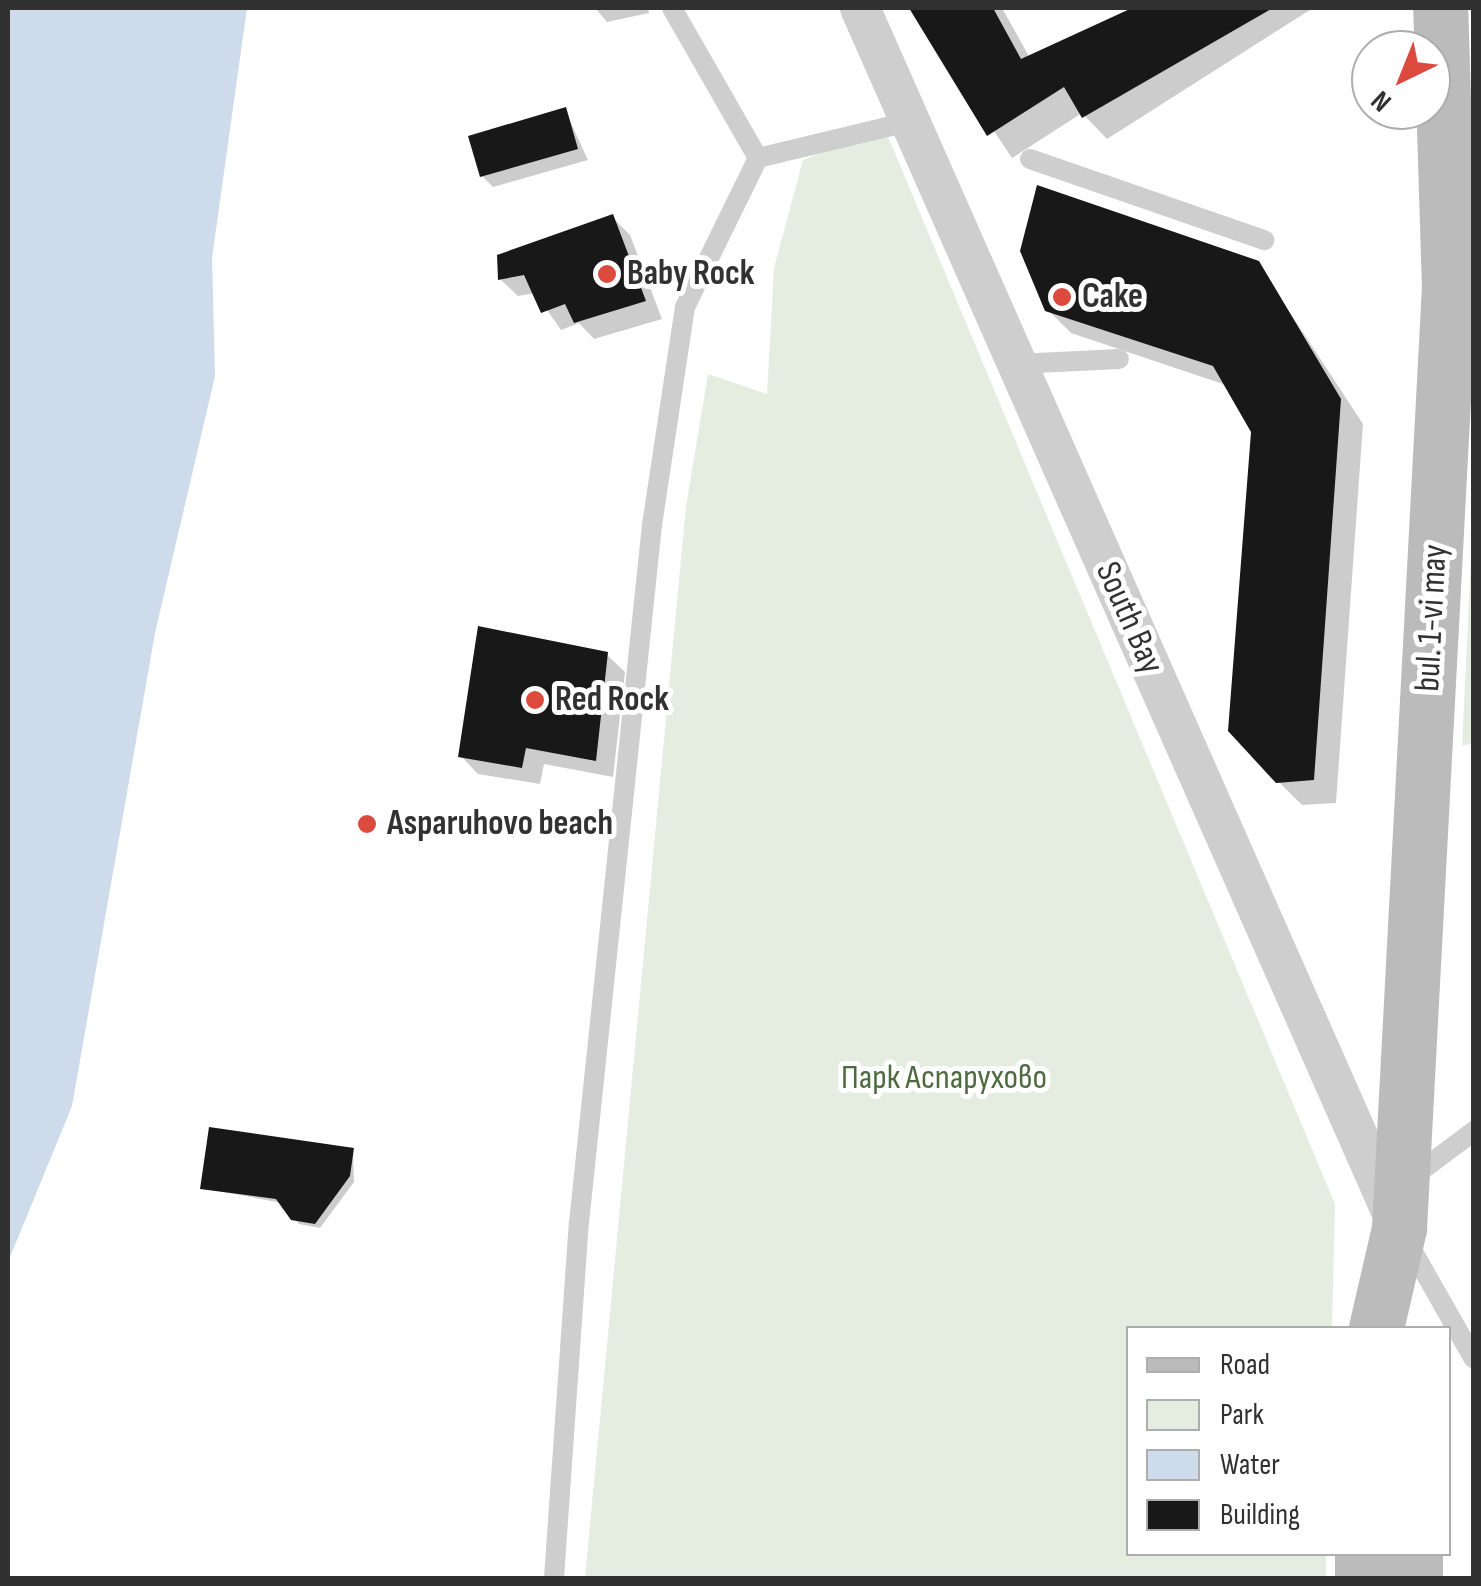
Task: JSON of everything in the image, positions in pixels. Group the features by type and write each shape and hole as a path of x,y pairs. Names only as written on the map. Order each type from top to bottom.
{"main road":[{"name":"bul. 1-vi may","path":"1376,1326 1400,1207 1449,288 1440,8"},
{"name":"bul. 1-vi may","path":"1400,1207 1412,1326"}],"street":[{"name":"South Bay","path":"860,8 1016,364 1400,1207"}],"lane":[{"path":"672,8 758,158"},
{"path":"758,158 908,122"},
{"path":"554,1578 579,1223 655,505 685,307 758,158"},
{"path":"1030,159 1264,240"},
{"path":"1016,364 1119,359"},
{"path":"1474,1131 1400,1207 1474,1359"}],"green space":[{"name":"Парк Аспарухово","path":"884,127 1335,1204 1332,1326 1126,1326 1126,1556 1326,1556 1326,1578 585,1578 686,506 708,374 767,394 774,268 803,160"},
{"path":"1473,516 1473,743 1462,746"}],"water":[{"path":"8,8 247,8 212,258 215,376 155,633 72,1106 8,1262"}],"building":[{"path":"909,8 993,8 1021,59 1132,8 1273,8 1082,118 1064,87 987,136"},
{"path":"566,107 578,149 480,177 468,136"},
{"path":"1037,185 1259,261 1341,399 1314,780 1276,783 1228,731 1251,432 1213,366 1045,311 1020,251"},
{"path":"613,214 646,301 574,323 565,304 541,313 524,275 498,280 497,255"},
{"name":"Red Rock","path":"478,626 608,652 596,761 526,748 522,768 458,757"},
{"path":"209,1127 354,1148 350,1176 315,1224 291,1220 276,1199 200,1189"}],"place":[{"name":"Baby Rock","path":"607,274"},
{"name":"Cake","path":"1062,297"},
{"name":"Red Rock","path":"535,700"},
{"name":"Asparuhovo beach","path":"367,824"}]}
